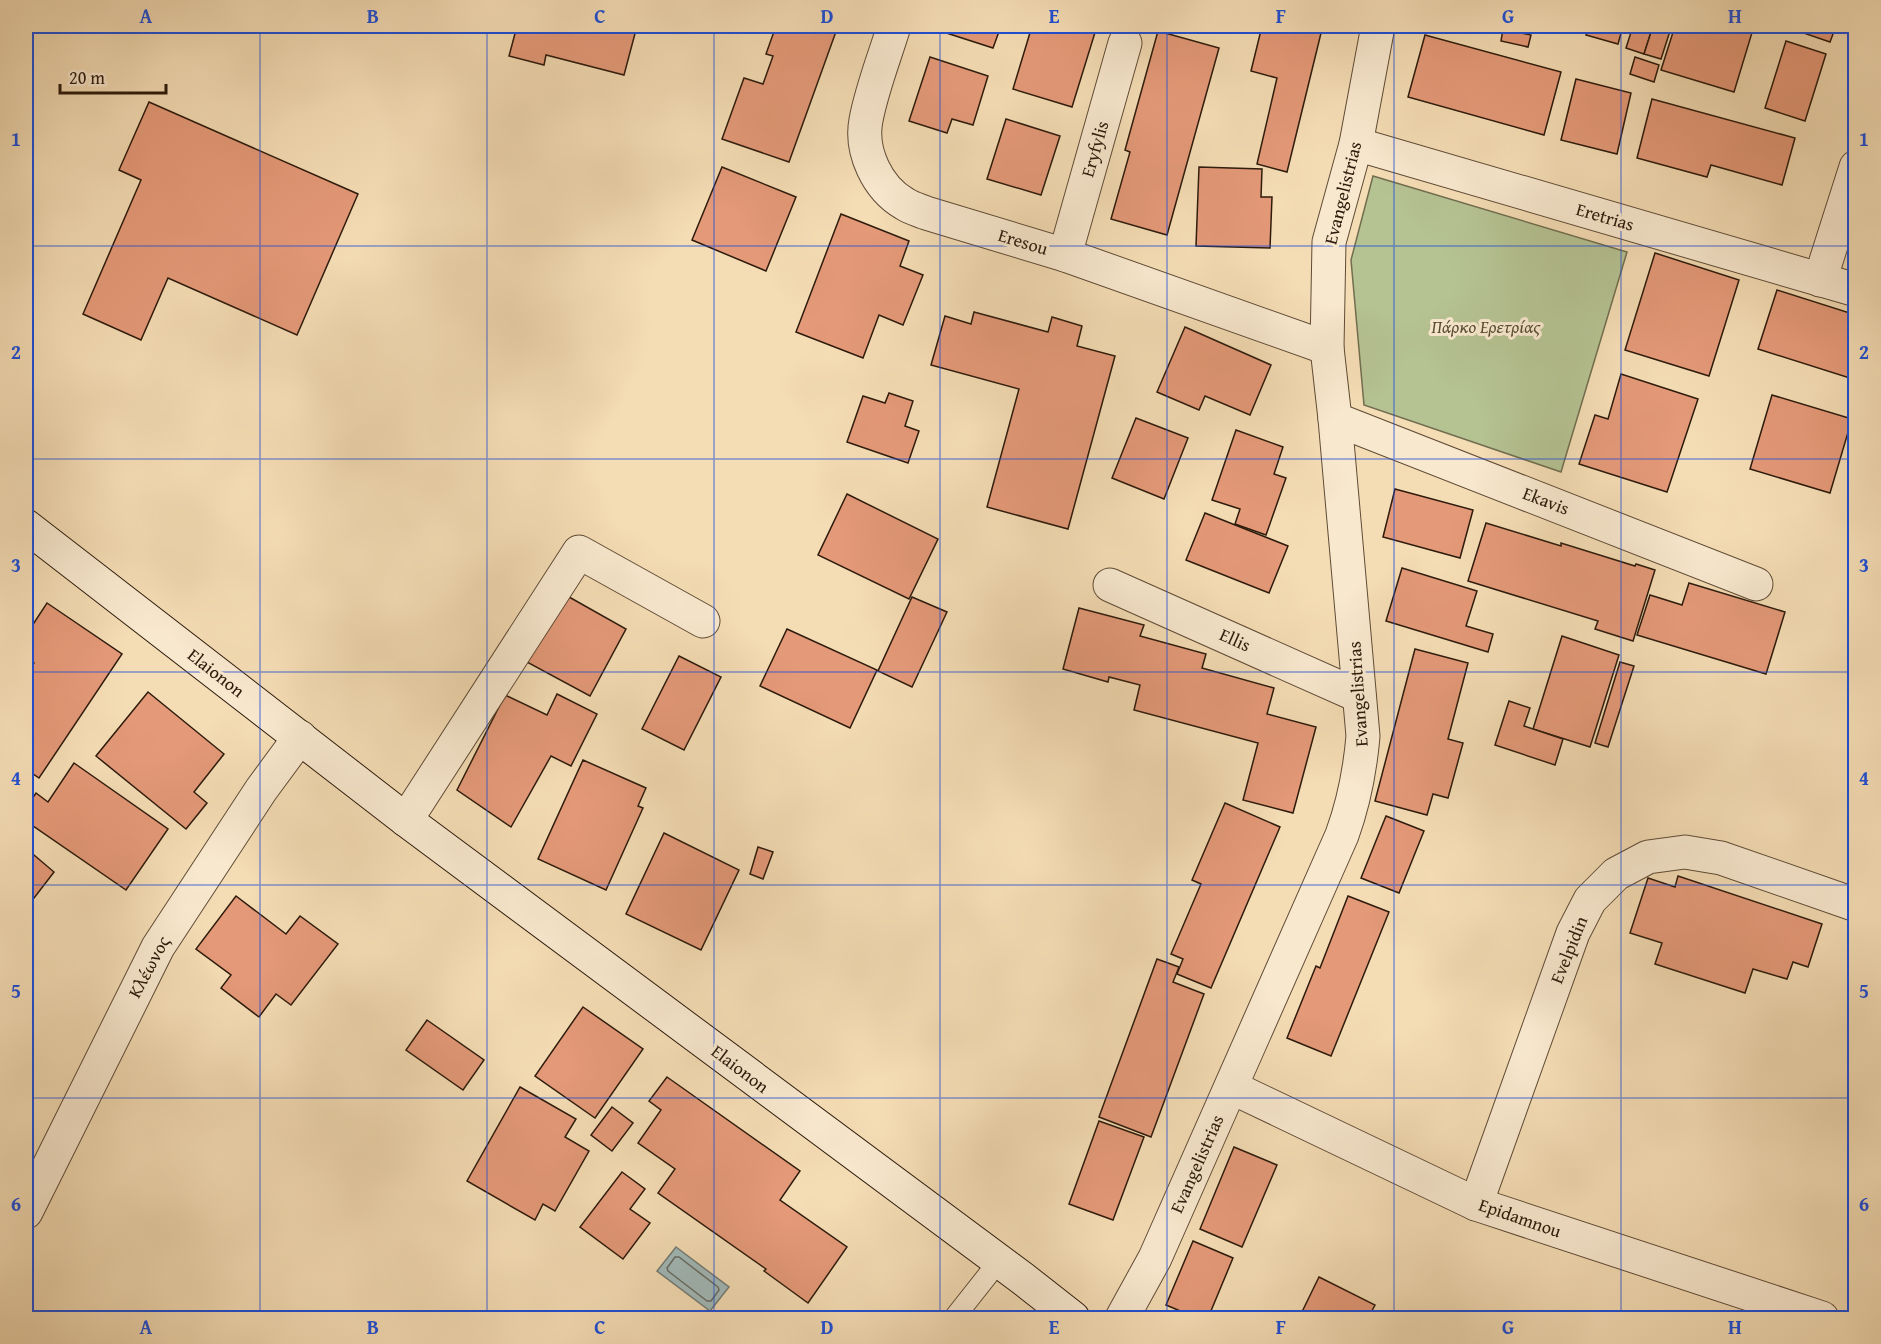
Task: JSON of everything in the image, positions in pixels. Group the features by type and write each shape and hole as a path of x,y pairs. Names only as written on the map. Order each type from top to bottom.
{"street":[{"name":"Eresou","path":"894,26 866,121 866,145 873,168 886,189 904,204 926,213 1065,255 1327,348"},
{"name":"Evangelistrias","path":"1122,1318 1155,1258 1337,846 1353,806 1360,772 1363,736 1327,348 1329,242 1356,144 1378,26"},
{"name":"Eryfylis","path":"1065,255 1125,43"},
{"name":"Eretrias","path":"1356,144 1856,290"},
{"path":"1820,280 1856,167"},
{"name":"Ekavis","path":"1335,419 1756,584"},
{"name":"Elaionon","path":"26,525 406,820 1073,1318"},
{"path":"406,820 579,552 703,621"},
{"name":"Ellis","path":"1110,585 1359,696"},
{"name":"Κλέωνος","path":"26,1212 158,947 261,790 300,737"},
{"name":"Evelpidin","path":"1476,1204 1573,933 1590,900 1616,874 1648,857 1685,852 1721,858 1856,905"},
{"name":"Epidamnou","path":"1231,1087 1476,1204 1812,1317"}],"lane":[{"path":"954,1318 999,1261"}],"green space":[{"name":"Πάρκο Ερετρίας","path":"1373,176 1627,252 1561,472 1364,405 1351,260"}],"water":[{"path":"676,1247 729,1287 710,1311 657,1271"}],"building":[{"path":"517,26 637,26 624,75 546,55 544,65 509,56"},
{"path":"776,26 838,26 789,162 722,139 744,78 763,84 773,56 766,54"},
{"path":"932,26 1001,26 993,48 931,28"},
{"path":"1032,26 1097,26 1072,107 1013,89"},
{"path":"1262,26 1307,26 1322,29 1287,172 1257,164 1277,78 1251,71"},
{"path":"1589,26 1623,26 1618,44 1586,35"},
{"path":"1633,26 1653,26 1644,54 1626,48"},
{"path":"1653,26 1670,31 1661,59 1644,54"},
{"path":"1675,26 1686,26 1704,31 1706,26 1754,26 1734,92 1661,70"},
{"path":"1789,26 1836,26 1830,42 1789,28"},
{"path":"1503,29 1531,35 1528,47 1501,41"},
{"path":"1158,31 1219,48 1167,235 1111,219 1130,152 1125,150"},
{"path":"1425,35 1561,72 1544,135 1408,97"},
{"path":"1786,41 1826,54 1805,121 1765,108"},
{"path":"930,57 988,76 973,125 952,119 947,133 909,121"},
{"path":"1635,57 1659,65 1654,82 1630,74"},
{"path":"1576,79 1631,93 1617,154 1561,140"},
{"path":"1652,99 1795,138 1782,185 1711,165 1707,177 1637,158"},
{"path":"149,102 358,194 297,335 168,278 141,340 83,314 141,180 119,170"},
{"path":"1006,119 1060,136 1041,195 987,179"},
{"path":"722,167 796,197 766,271 692,240"},
{"path":"1199,167 1262,169 1261,197 1272,197 1270,248 1196,246"},
{"path":"841,214 909,241 900,266 923,275 903,325 879,315 863,358 796,332"},
{"path":"1655,253 1739,280 1709,376 1625,350"},
{"path":"1777,290 1856,315 1856,380 1758,349"},
{"path":"974,312 1048,332 1052,317 1082,326 1077,346 1115,356 1068,529 987,507 1019,389 931,365 945,316 971,324"},
{"path":"1185,327 1271,365 1250,415 1205,396 1199,410 1157,392"},
{"path":"1621,374 1698,399 1667,492 1579,464 1595,415 1608,419"},
{"path":"889,393 913,401 905,426 919,431 908,463 847,442 863,396 885,403"},
{"path":"1772,395 1852,419 1830,493 1750,469"},
{"path":"1136,418 1188,438 1164,499 1112,478"},
{"path":"1236,430 1283,447 1274,474 1286,478 1266,535 1235,524 1240,509 1212,500"},
{"path":"1395,489 1473,510 1460,558 1383,537"},
{"path":"847,494 938,539 909,599 818,555"},
{"path":"1205,513 1288,546 1269,593 1186,560"},
{"path":"1486,523 1561,546 1561,543 1655,570 1633,641 1595,629 1598,621 1468,581"},
{"path":"1402,568 1477,591 1466,626 1493,634 1488,652 1386,621"},
{"path":"1689,583 1785,612 1766,674 1637,635 1650,595 1682,605"},
{"path":"562,593 626,629 590,696 525,661"},
{"path":"912,597 947,612 912,687 878,671"},
{"path":"47,603 122,654 39,778 26,769 26,675 34,663 26,657 26,635"},
{"path":"1079,608 1144,625 1140,636 1206,654 1202,668 1274,688 1267,714 1316,727 1293,813 1243,800 1258,743 1134,710 1140,685 1109,677 1108,682 1063,669"},
{"path":"787,629 877,670 850,728 760,686"},
{"path":"1562,636 1619,655 1590,747 1533,729"},
{"path":"1415,649 1468,663 1448,739 1463,743 1448,798 1433,794 1427,815 1375,801"},
{"path":"679,656 721,677 684,750 642,729"},
{"path":"1620,662 1634,666 1608,747 1595,743"},
{"path":"148,692 224,754 194,792 207,803 186,829 96,756"},
{"path":"557,694 597,714 571,766 551,756 511,827 457,790 505,695 547,715"},
{"path":"1509,701 1530,708 1524,726 1563,739 1555,765 1495,745"},
{"path":"583,760 646,788 638,806 643,808 606,890 538,859"},
{"path":"74,763 168,829 126,890 26,821 26,808 36,793 48,802"},
{"path":"1225,803 1280,827 1211,988 1177,974 1183,959 1171,954 1201,884 1192,880"},
{"path":"1386,816 1424,831 1399,893 1361,878"},
{"path":"664,833 739,870 701,950 626,914"},
{"path":"758,847 773,852 763,879 750,874"},
{"path":"34,855 54,872 31,902 26,898 26,867"},
{"path":"1678,876 1822,924 1808,967 1793,962 1787,979 1753,969 1745,993 1655,964 1662,943 1630,933 1648,878 1675,887"},
{"path":"236,896 286,934 300,916 338,944 291,1005 276,994 259,1017 221,988 231,975 196,949"},
{"path":"1348,896 1389,912 1331,1056 1287,1038 1316,966 1320,968"},
{"path":"1157,959 1179,967 1173,982 1204,994 1151,1137 1099,1117"},
{"path":"583,1007 643,1049 595,1118 535,1076"},
{"path":"427,1020 484,1060 463,1090 406,1050"},
{"path":"667,1077 800,1171 780,1200 847,1247 808,1303 764,1271 766,1269 658,1193 675,1169 638,1143 661,1110 649,1101"},
{"path":"520,1087 576,1119 565,1137 589,1151 555,1211 543,1204 535,1220 467,1181"},
{"path":"612,1107 633,1123 612,1151 591,1135"},
{"path":"1099,1121 1144,1137 1113,1220 1069,1204"},
{"path":"1234,1147 1277,1165 1242,1247 1200,1229"},
{"path":"622,1172 645,1189 630,1209 650,1223 623,1259 580,1227"},
{"path":"1193,1241 1233,1258 1208,1318 1197,1318 1166,1305"},
{"path":"1319,1277 1375,1305 1368,1318 1299,1318"}]}
